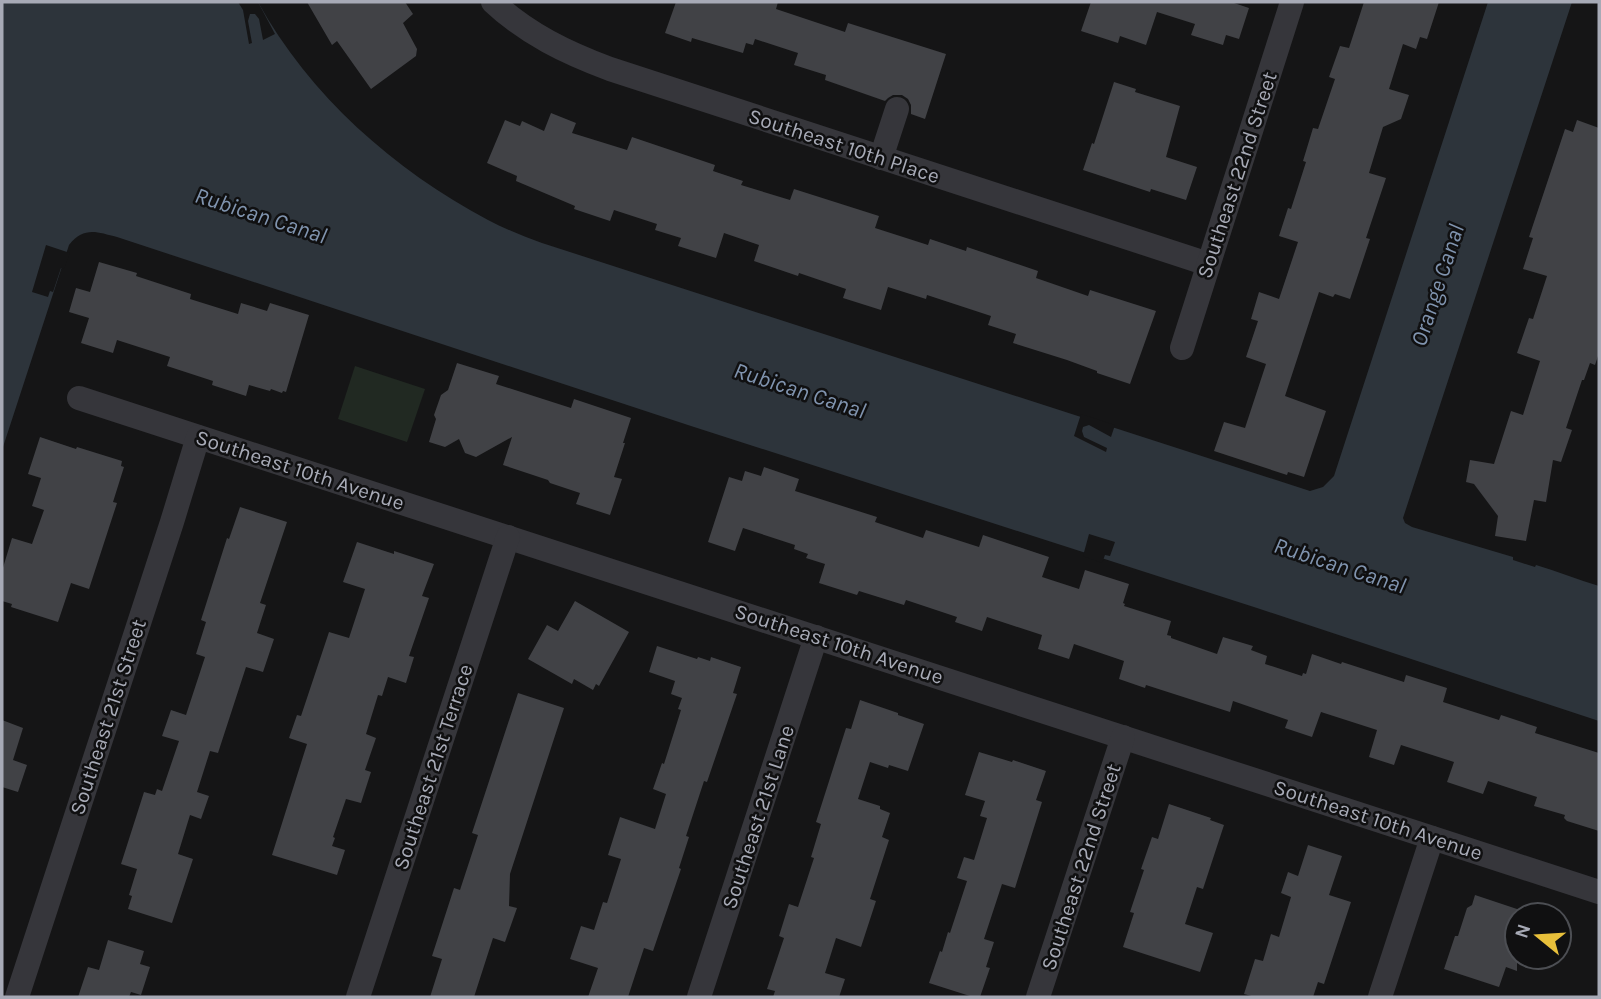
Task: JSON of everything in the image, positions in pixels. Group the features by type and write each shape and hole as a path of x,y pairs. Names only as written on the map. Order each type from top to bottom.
{"street":[{"name":"Southeast 10th Place","path":"493,2 531,32 580,58 1208,264"},
{"name":"Southeast 22nd Street","path":"1182,348 1292,2"},
{"path":"881,158 897,109"},
{"name":"Southeast 10th Avenue","path":"79,398 1599,892"},
{"name":"Southeast 21st Street","path":"17,997 198,437"},
{"name":"Southeast 21st Terrace","path":"358,997 508,537"},
{"name":"Southeast 21st Lane","path":"699,997 816,637"},
{"name":"Southeast 22nd Street","path":"1038,997 1123,737"},
{"path":"1380,997 1432,838"}],"shaded area":[{"path":"355,366 425,389 407,442 338,419"}],"water":[{"path":"2,2 258,2 302,68 328,99 357,127 387,154 420,178 488,220 542,243 1310,491 1323,487 1334,476 1488,2 1572,2 1403,518 1405,523 1412,527 1599,586 1599,721 97,232 80,235 69,245 2,450"}],"pier":[{"path":"238,2 258,2 275,34 263,40 259,19 255,14 250,14 248,21 252,43 249,44 243,10"},
{"path":"46,245 70,253 64,269 61,268 53,292 50,291 48,297 32,292"},
{"path":"1081,414 1115,425 1111,437 1089,425 1083,427 1084,437 1107,448 1106,452 1074,436"},
{"path":"1089,534 1115,542 1110,556 1105,555 1102,563 1083,556"}],"building":[{"path":"307,2 405,2 413,14 403,23 417,49 416,56 371,89 337,41 332,45"},
{"path":"676,2 778,2 776,9 845,32 848,23 946,54 925,119 911,114 911,105 902,95 893,95 885,101 825,80 826,75 794,65 798,53 755,39 753,45 746,43 743,53 692,38 691,42 665,33"},
{"path":"1091,2 1231,2 1249,8 1239,39 1226,35 1223,45 1191,35 1195,24 1157,12 1146,45 1120,36 1118,43 1081,31"},
{"path":"1364,2 1439,2 1427,39 1420,37 1416,49 1403,44 1389,89 1409,95 1401,119 1383,127 1369,173 1386,178 1350,299 1319,292 1285,396 1326,411 1304,477 1288,472 1287,475 1214,451 1224,422 1245,428 1266,364 1246,357 1258,321 1251,319 1259,292 1279,299 1298,242 1279,236 1306,162 1303,161 1313,128 1318,129 1335,79 1329,77 1340,46 1349,48"},
{"path":"1114,82 1136,89 1135,92 1180,106 1166,157 1197,167 1186,200 1151,189 1150,192 1083,170"},
{"path":"551,113 576,123 572,133 627,150 632,137 715,165 713,171 743,181 741,185 790,200 794,189 879,216 875,228 928,245 930,239 966,251 967,247 1038,271 1036,278 1088,296 1090,290 1156,311 1130,384 1013,343 1016,334 988,325 991,316 927,295 926,299 888,287 881,310 843,298 846,289 754,261 759,245 724,233 716,258 678,246 681,238 655,230 657,224 614,210 610,221 574,209 575,206 516,181 517,176 487,163 505,120 520,126 522,121 544,131"},
{"path":"1577,120 1599,128 1599,353 1595,365 1590,363 1582,380 1566,428 1572,430 1561,462 1553,460 1546,502 1534,500 1526,541 1495,536 1498,516 1474,484 1466,482 1470,460 1494,464 1511,411 1523,415 1540,361 1517,353 1529,318 1533,319 1547,276 1523,269 1533,238 1529,237 1565,129 1573,132"},
{"path":"99,262 137,273 136,276 191,294 190,299 238,314 241,303 267,311 270,303 309,315 286,392 249,385 246,396 212,385 213,381 167,366 170,357 117,340 113,353 81,343 89,318 69,312 76,288 90,292"},
{"path":"457,363 499,376 496,384 571,408 574,399 631,418 614,477 622,479 610,515 576,504 580,493 503,465 512,437 476,457 465,453 459,439 445,447 429,442 441,395 448,390"},
{"path":"40,437 122,461 121,466 124,467 113,502 117,503 89,589 71,583 58,622 11,607 12,604 2,601 2,571 12,538 32,544 44,510 32,506 41,478 28,474"},
{"path":"764,467 799,479 795,491 877,517 875,522 923,538 926,530 979,547 983,535 1049,557 1042,577 1079,589 1085,570 1129,584 1124,606 1171,621 1167,635 1171,638 1217,654 1223,637 1253,646 1251,650 1267,656 1265,664 1302,676 1303,673 1306,674 1312,654 1404,682 1406,675 1447,688 1443,702 1499,720 1501,715 1537,727 1535,733 1599,753 1599,831 1567,821 1565,815 1534,806 1537,797 1488,781 1483,794 1447,782 1454,762 1401,745 1394,765 1369,757 1377,730 1321,712 1312,737 1285,728 1288,720 1233,701 1230,712 1119,679 1124,661 1074,644 1069,659 1038,649 1042,635 987,617 982,631 955,622 957,617 906,600 904,605 859,591 857,595 819,583 825,564 806,558 808,554 794,549 795,545 743,528 735,551 708,542 729,477 742,481 745,471 761,476"},
{"path":"240,507 287,522 260,603 266,605 257,633 274,639 263,672 246,667 218,753 210,751 197,792 209,796 201,819 190,815 178,854 193,859 172,923 128,909 137,869 121,864 144,792 155,795 157,789 162,791 179,741 162,736 171,710 186,715 205,657 196,654 206,622 201,620 227,538 229,539"},
{"path":"357,542 434,564 422,596 429,598 409,656 414,657 406,683 388,677 382,696 378,695 366,734 376,738 365,770 371,772 361,803 346,799 333,837 332,846 345,850 337,875 272,855 307,744 289,738 297,715 301,716 329,632 349,638 365,589 343,582"},
{"path":"575,601 629,632 599,686 596,684 593,690 574,679 572,684 528,659 547,625 558,631"},
{"path":"657,646 697,659 698,657 710,661 711,657 741,667 733,693 737,694 686,836 689,837 679,868 681,869 653,951 644,948 628,997 588,997 598,968 570,959 581,926 594,930 603,902 607,903 621,859 608,855 620,817 655,829 666,794 653,789 662,763 664,764 681,710 678,709 682,698 671,694 675,681 649,672"},
{"path":"518,693 564,708 510,874 509,906 517,908 505,942 493,938 474,997 430,997 442,959 432,956 454,888 460,890 478,835 472,833"},
{"path":"860,700 924,724 908,771 870,762 858,799 880,806 880,809 890,813 882,837 889,840 870,899 876,901 861,947 836,938 825,973 845,979 839,997 773,997 775,991 767,989 784,938 779,936 789,904 798,907 814,858 811,857 821,824 816,822 846,728 851,729"},
{"path":"2,720 23,728 13,760 27,765 18,792 2,787"},
{"path":"979,752 1046,771 1036,800 1042,802 1015,888 1002,884 984,939 994,942 986,967 990,968 980,997 973,997 929,983 940,951 942,952 948,932 950,933 967,881 957,878 964,857 974,860 987,818 980,816 985,801 965,795"},
{"path":"1169,804 1224,825 1203,889 1197,887 1185,924 1213,933 1200,972 1123,947 1134,913 1130,912 1144,870 1141,869 1152,837 1158,839"},
{"path":"1308,845 1342,856 1329,895 1351,902 1324,984 1318,982 1313,997 1255,997 1244,994 1255,959 1263,961 1271,934 1279,937 1291,897 1281,893 1288,872 1298,876"},
{"path":"1475,895 1503,904 1505,971 1499,987 1444,969 1467,908 1472,905"},
{"path":"108,940 144,951 140,964 150,967 141,995 131,992 129,997 78,997 88,967 99,970"}],"water label":[{"name":"Rubican Canal","path":"261,215"},
{"name":"Orange Canal","path":"1437,285"},
{"name":"Rubican Canal","path":"800,390"},
{"name":"Rubican Canal","path":"1340,565"}]}
